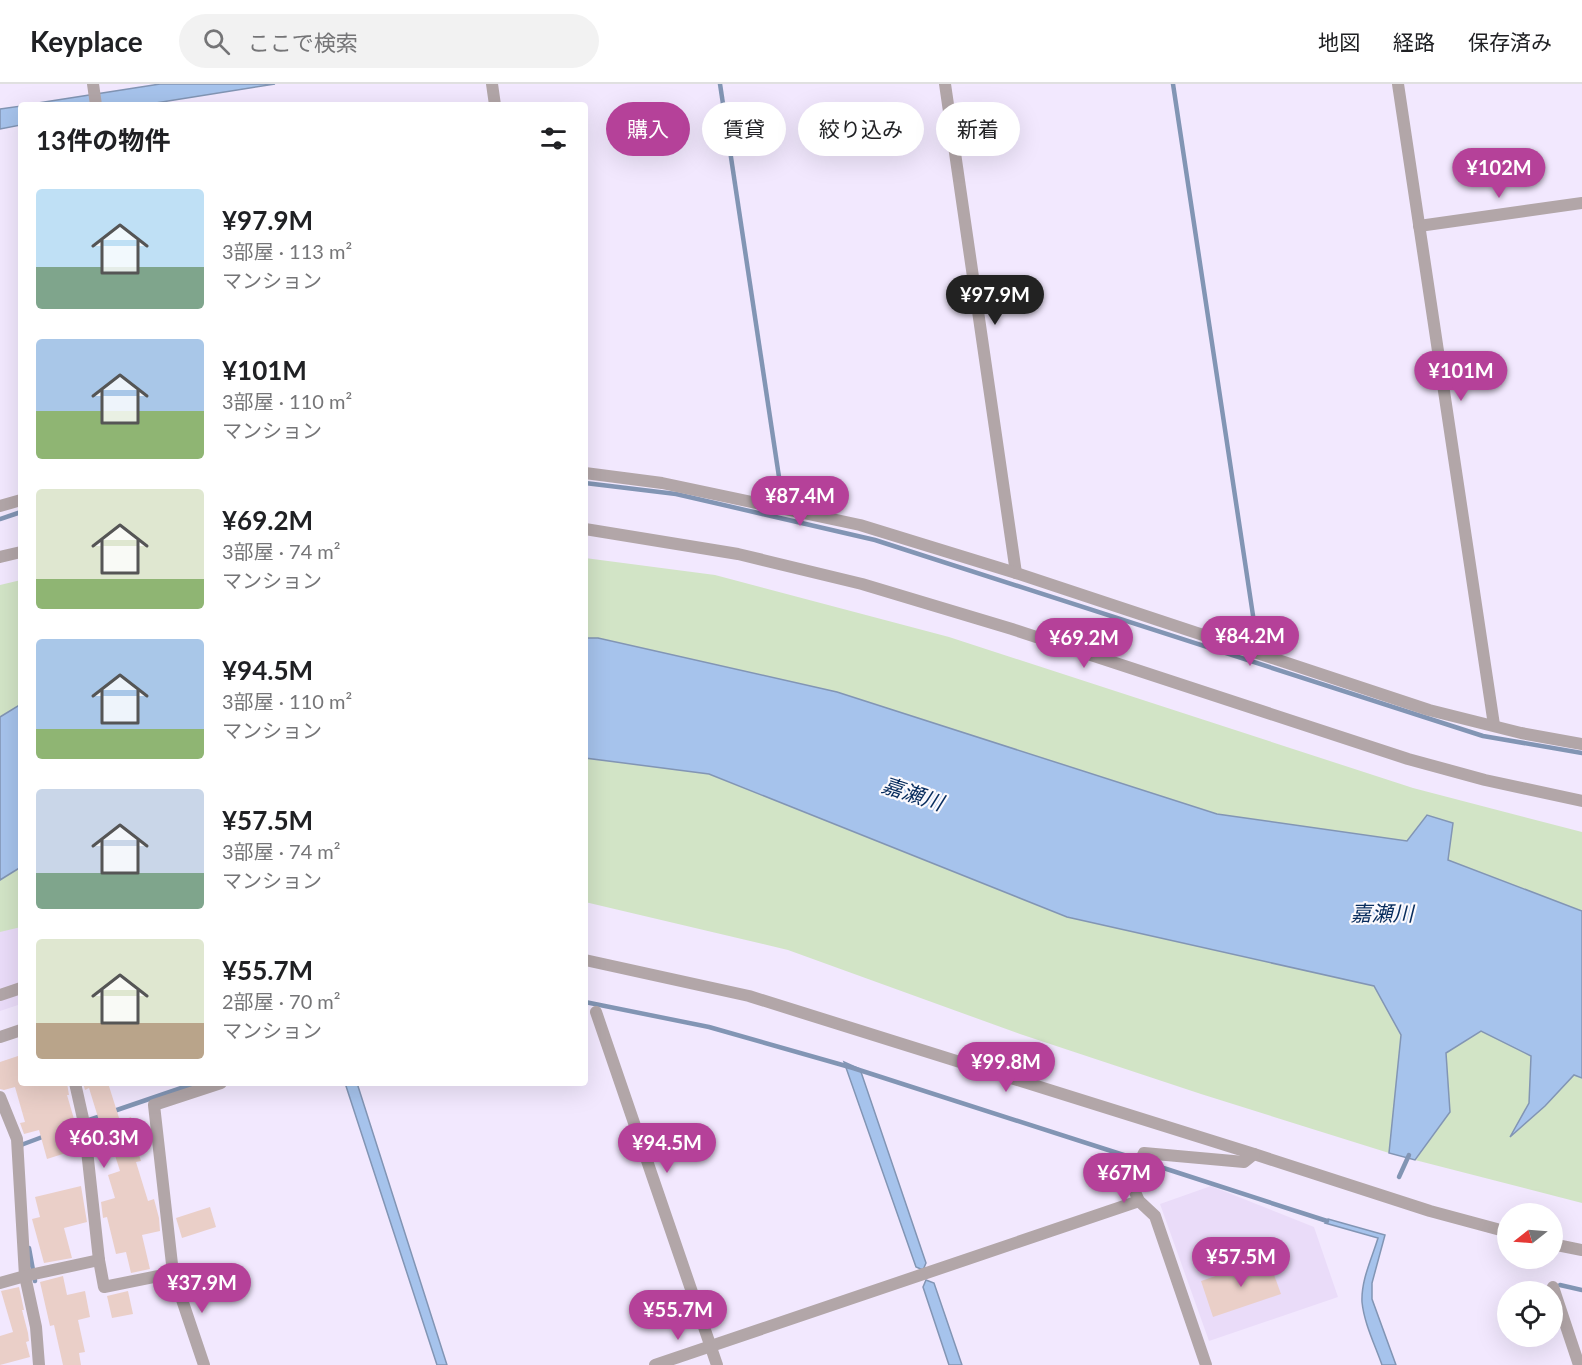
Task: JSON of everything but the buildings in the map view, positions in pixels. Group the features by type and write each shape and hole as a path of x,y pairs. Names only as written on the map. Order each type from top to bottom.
{"street":[{"path":"492,84 495,102"},
{"path":"945,84 1016,573"},
{"path":"1398,84 1494,725"},
{"path":"94,86 96,102"},
{"path":"1419,226 1582,203"},
{"path":"588,473 662,483 860,525 1016,573 1429,710 1494,725 1521,734 1582,744"},
{"path":"0,506 18,501"},
{"path":"588,529 738,554 862,584 1012,629 1408,759 1485,780 1582,801"},
{"path":"0,557 18,553"},
{"path":"588,961 749,996 1430,1211 1497,1229"},
{"path":"0,995 18,989"},
{"path":"596,1012 717,1365"},
{"path":"0,1037 18,1031"},
{"path":"76,1086 84,1123 104,1287 173,1273"},
{"path":"204,1365 173,1273 154,1105 212,1086"},
{"path":"0,1097 17,1139 25,1276 36,1327 39,1365"},
{"path":"1206,1365 1155,1216 1139,1201 1130,1181 1144,1153 1244,1162 1254,1154"},
{"path":"655,1365 1139,1201"},
{"path":"1563,1246 1582,1250"},
{"path":"0,1283 99,1260"},
{"path":"1563,1317 1579,1365"}],"shaded area":[{"path":"18,788 18,1005 0,1011 0,799"},
{"path":"1211,1186 1314,1227 1338,1297 1209,1341 1160,1204"}],"green space":[{"path":"588,558 715,575 949,637 1413,788 1582,832 1582,938 1405,865 588,658"},
{"path":"18,581 18,726 0,737 0,585"},
{"path":"588,744 727,767 1398,979 1412,1023 1402,1126 1389,1153 1020,1034 788,950 588,903"},
{"path":"18,853 18,928 0,932 0,863"},
{"path":"1473,1011 1582,1062 1582,1203 1415,1160 1450,1112 1446,1053"}],"water":[{"path":"160,84 275,84 162,102 44,102"},
{"path":"18,106 18,126 0,129 0,109"},
{"name":"嘉瀬川","path":"588,638 598,638 837,692 1217,814 1407,841 1427,815 1453,823 1448,860 1582,911 1582,1078 1574,1075 1545,1106 1510,1137 1529,1103 1531,1056 1481,1031 1446,1053 1450,1112 1415,1160 1389,1153 1401,1035 1374,986 1067,917 709,774 588,758"},
{"path":"18,706 18,869 0,880 0,717"},
{"path":"844,1062 860,1069 926,1263 923,1270 916,1267"},
{"path":"346,1086 358,1086 447,1365 437,1365"},
{"path":"1328,1219 1385,1235 1372,1283 1372,1299 1396,1365 1382,1365 1363,1310 1362,1294 1365,1277 1378,1238 1325,1223"},
{"path":"926,1280 934,1283 962,1365 949,1365 923,1287"}],"waterway":[{"path":"720,84 782,497"},
{"path":"1173,84 1257,642"},
{"path":"588,483 676,494 875,540 1483,736 1582,753"},
{"path":"0,519 18,513"},
{"path":"588,1003 709,1027 853,1068 1133,1158"},
{"path":"111,1112 187,1086"},
{"path":"89,1120 104,1115"},
{"path":"59,1131 77,1125"},
{"path":"21,1147 21,1145 45,1136"},
{"path":"1399,1177 1409,1155"},
{"path":"1148,1163 1327,1221"},
{"path":"29,1248 35,1281"},
{"path":"1563,1286 1582,1290"}]}
